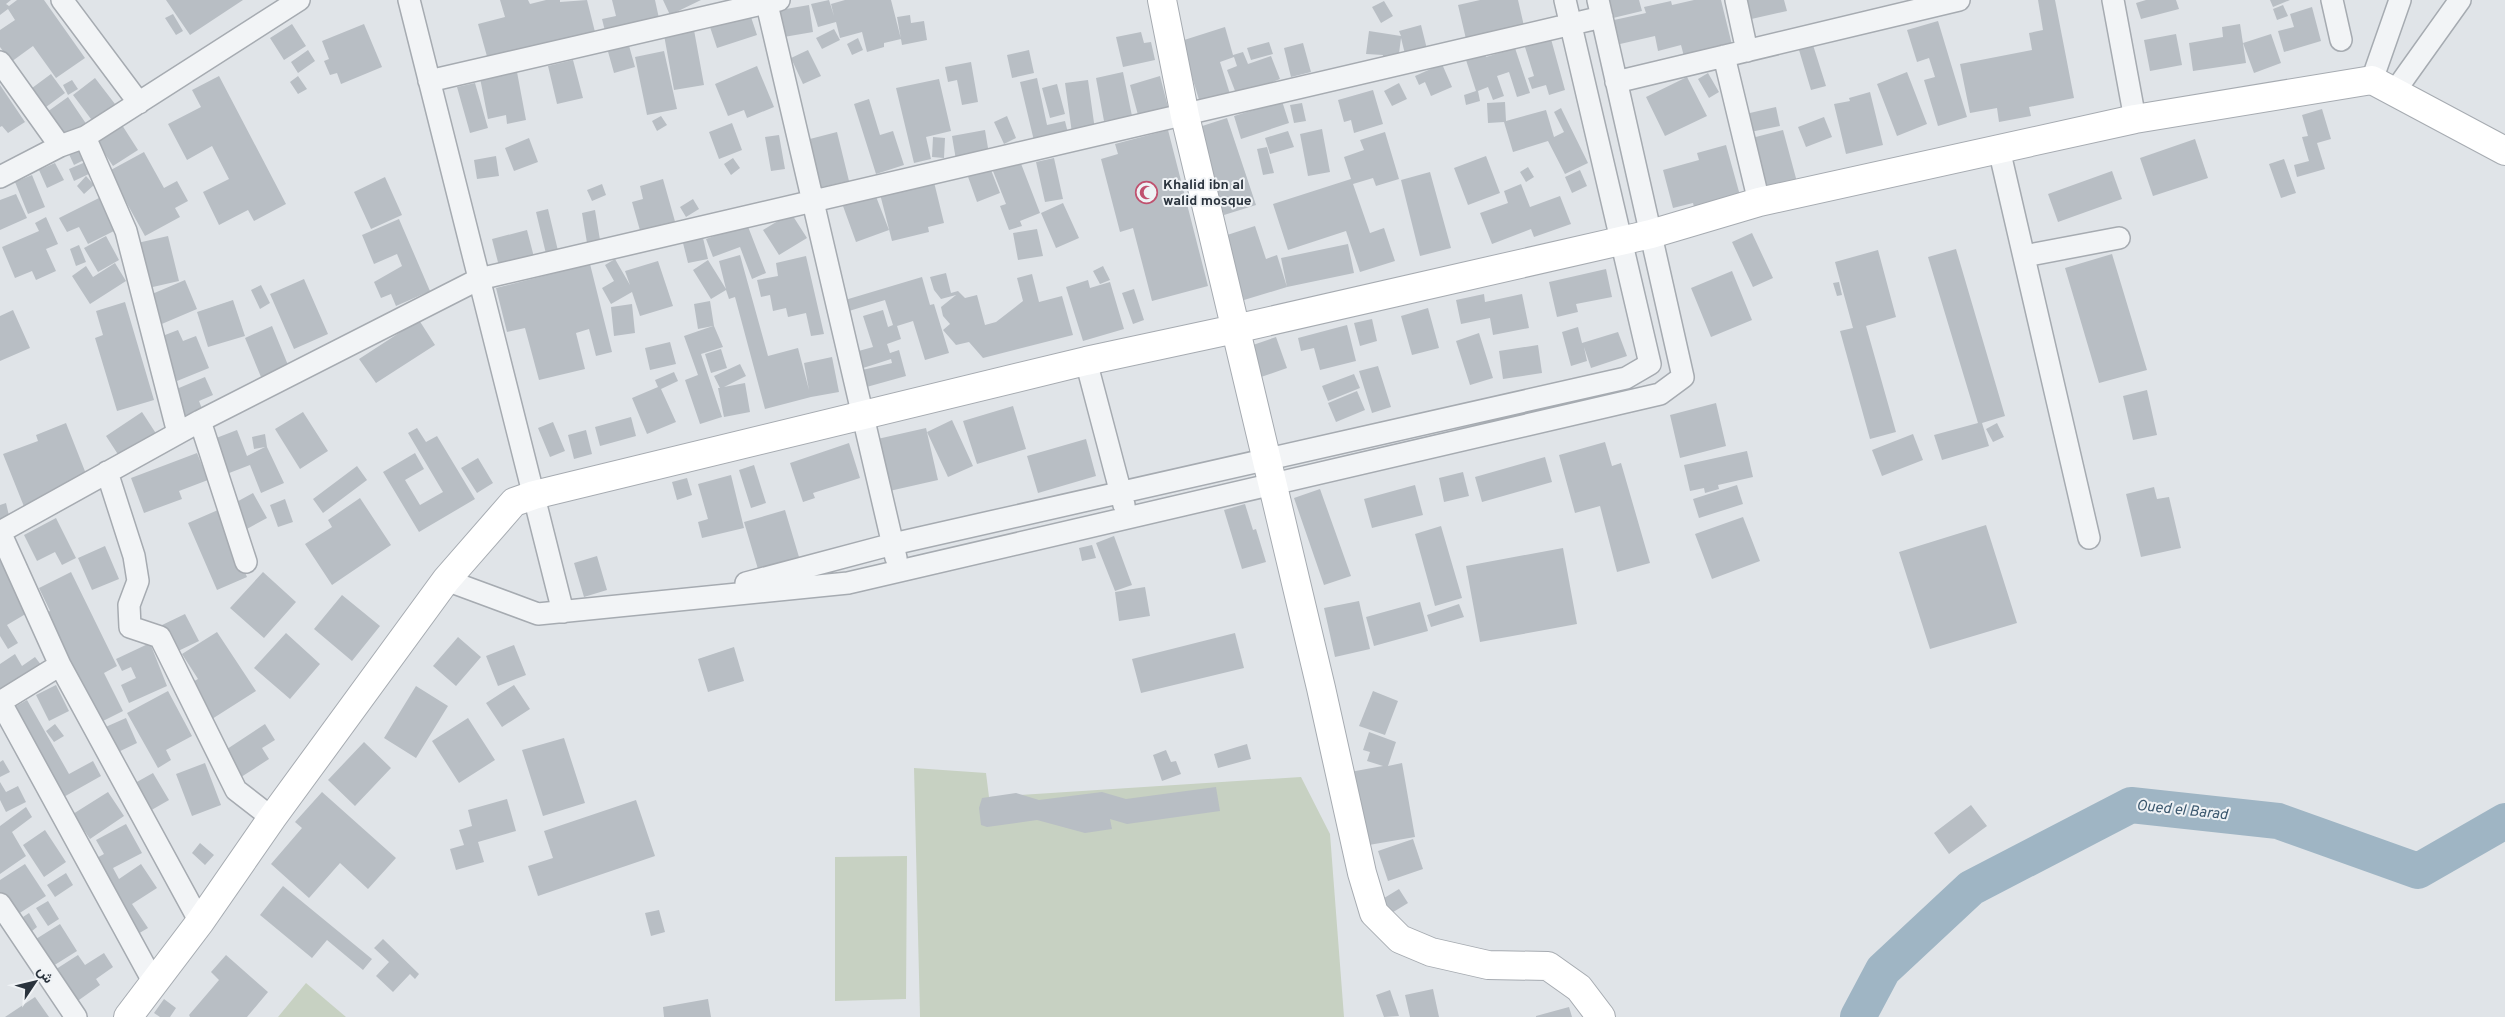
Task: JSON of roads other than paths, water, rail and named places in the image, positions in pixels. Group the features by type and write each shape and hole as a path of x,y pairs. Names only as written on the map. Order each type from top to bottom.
{"street":[{"path":"62,0 139,103"},
{"path":"0,177 60,146 85,137 299,0"},
{"path":"409,0 564,612"},
{"path":"1162,0 1185,116 1322,688 1362,873 1374,913 1400,939 1431,952 1488,965 1548,966 1579,988 1601,1017"},
{"path":"446,580 538,614 848,583 1128,517 1270,472 1626,378 1650,364 1565,0"},
{"path":"1736,0 1747,51"},
{"path":"1616,82 1959,0"},
{"path":"2113,0 2135,119"},
{"path":"2332,0 2341,40"},
{"path":"2384,85 2400,0"},
{"path":"2384,85 2460,0"},
{"path":"430,81 771,1 812,202 899,571"},
{"path":"200,922 60,665 0,532 200,421 479,279 1185,116 1571,24 1600,9 1683,377 1660,394 1270,472 1121,493 893,544 683,600"},
{"path":"1724,56 1759,202"},
{"path":"0,62 60,146"},
{"path":"128,1017 200,922 272,818 446,580 514,502 534,495 1086,360 1235,329 1621,241 1759,202 2135,119 2384,85 2505,151"},
{"path":"85,137 126,231 178,433"},
{"path":"1999,149 2089,538"},
{"path":"2024,256 2119,238"},
{"path":"1086,360 1128,517"},
{"path":"200,421 246,562"},
{"path":"108,472 134,556 137,572 138,581 129,605 130,627 160,637 236,790 272,818"},
{"path":"60,665 0,702 154,984"},
{"path":"0,904 76,1017"}],"waterway":[{"name":"Oued el Barad","path":"1858,1017 1883,970 1971,888 2131,805 2278,821 2418,871 2505,821"}],"place":[{"name":"Khalid ibn al walid mosque","path":"1147,193"}]}
